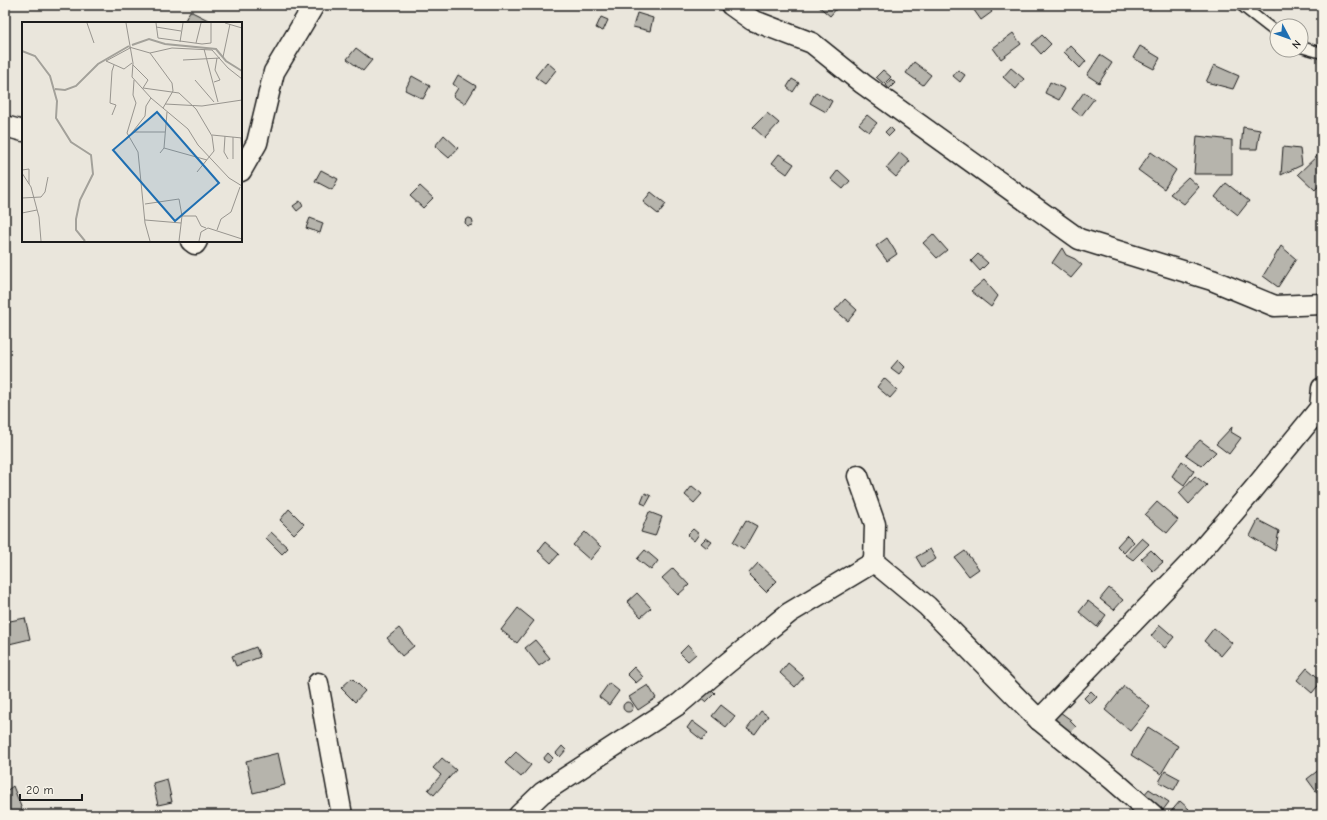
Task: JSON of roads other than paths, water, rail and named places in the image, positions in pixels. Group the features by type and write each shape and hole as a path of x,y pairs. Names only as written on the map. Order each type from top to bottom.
{"street":[{"path":"242,169 257,143 274,72 314,5"},
{"path":"731,5 752,20 812,44 863,84 1079,239 1212,280 1276,306 1322,304"},
{"path":"5,126 22,131"},
{"path":"1039,720 1192,561 1253,490 1320,408 1322,388"},
{"path":"858,476 875,524 874,562"},
{"path":"874,562 927,606 1039,720 1113,780 1153,815"},
{"path":"519,815 542,793 679,704 790,613 874,562"},
{"path":"318,683 342,815"}],"lane":[{"path":"1241,5 1269,27"},
{"path":"1309,49 1322,53"}]}
